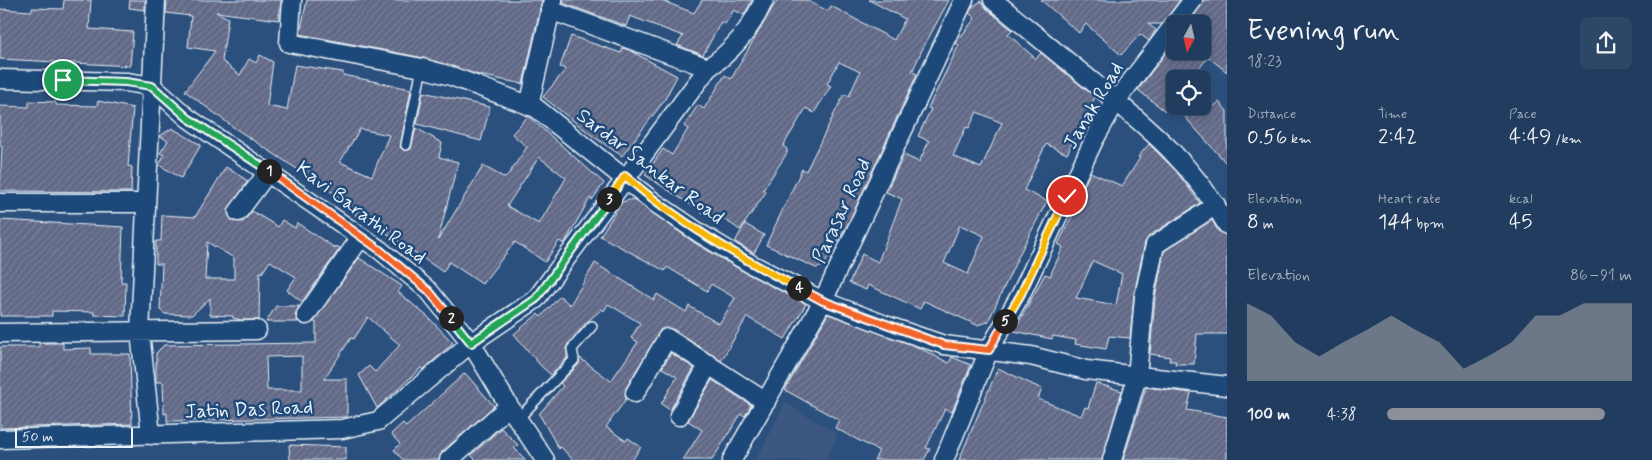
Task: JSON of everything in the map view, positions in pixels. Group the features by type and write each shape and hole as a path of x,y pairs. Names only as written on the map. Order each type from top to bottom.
{"street":[{"path":"151,435 140,332 156,0"},
{"name":"Sardar Sankar Road","path":"292,0 289,43 422,68 451,76 536,108 625,176 654,202 701,234 751,264 823,301 944,345 1031,356 1086,370 1227,386"},
{"name":"Jatin Das Road","path":"0,439 342,429 378,421 471,343 536,299 625,176 708,68 723,58 748,28 764,0"},
{"name":"Parasar Road","path":"732,460 823,301 964,0"},
{"path":"993,0 1116,101 1183,160 1216,205 1227,225"},
{"name":"Janak Road","path":"944,460 989,350 1021,294 1094,140 1116,101 1193,0"},
{"path":"529,106 552,5 708,68"},
{"path":"0,79 126,82 152,86"},
{"name":"Kavi Barathi Road","path":"152,86 188,118 269,171 361,237 429,291 471,343 545,460"},
{"path":"238,212 269,171"},
{"path":"0,203 146,203"},
{"path":"1112,460 1137,377 1144,297 1155,245 1216,205"},
{"path":"306,315 361,237"},
{"path":"0,333 257,330"},
{"path":"635,393 667,338 766,402"},
{"path":"679,416 709,364"},
{"path":"449,460 514,413"}],"lane":[{"path":"406,145 422,68"},
{"path":"514,413 574,360 572,349 592,326"}],"shaded area":[{"path":"785,403 838,434 826,460 756,460"}],"building":[{"path":"64,0 91,0 89,29 133,32 130,66 0,59 0,9 32,11 32,8 63,9"},
{"path":"130,0 145,0 145,10 129,8"},
{"path":"167,0 281,0 279,20 216,12 228,18 222,61 240,75 249,59 256,63 260,55 273,62 267,106 287,110 295,65 343,72 343,75 411,89 400,147 405,151 411,149 416,128 442,143 439,157 458,162 438,240 483,166 505,178 510,172 527,147 512,134 528,116 604,183 592,200 590,198 564,244 559,241 545,262 515,242 482,284 449,262 443,272 376,226 355,215 358,209 337,200 338,196 233,127 185,91 215,51 188,47 191,16 166,13","holes":["360,129 389,135 372,176 340,162","539,157 566,178 539,224 507,206"]},
{"path":"307,0 542,0 523,84 479,75 424,58 300,34"},
{"path":"563,0 660,0 694,13 702,0 752,0 744,15 734,10 725,24 721,22 703,55 677,45 683,36 630,16 626,26 563,3"},
{"path":"777,0 806,0 828,11 831,6 894,40 905,19 869,0 949,0 912,72 917,74 848,224 837,243 835,241 824,266 816,268 766,245 802,169 806,171 844,94 849,96 860,72 839,62 827,84 831,86 814,113 806,108 783,146 787,149 787,153 763,190 766,192 740,230 718,215 714,220 645,175 663,149 672,155 688,129 684,126 698,105 704,109 725,75 731,79"},
{"path":"1041,0 1180,0 1169,15 1166,15 1162,24 1148,24 1156,30 1149,41 1140,34 1121,55 1086,24 1079,33"},
{"path":"1203,0 1227,0 1227,72 1211,59 1211,15 1194,15"},
{"path":"981,1 986,8 1012,30 1008,34 1036,59 1041,53 1095,97 1067,154 1046,144 1024,190 1047,201 988,322 977,325 924,301 920,309 868,285 866,290 849,283 862,254 878,262 902,199 886,192 904,155 919,162 929,141 918,136 931,109 928,108 959,45 956,43 975,18 969,13 972,7","holes":["977,112 1002,123 981,168 953,156 966,127 969,128","960,225 984,236 968,274 944,263"]},
{"path":"571,36 621,53 623,48 629,50 677,76 664,101 622,156 594,137 543,97 566,69 560,67"},
{"path":"1166,52 1166,60 1206,60 1198,70 1166,70 1165,111 1138,90"},
{"path":"423,92 490,107 481,141 417,124"},
{"path":"29,101 56,102 56,105 97,106 98,101 133,108 128,166 132,167 131,192 0,191 2,146 0,146 0,106 29,107"},
{"path":"1219,102 1227,111 1227,164 1183,115 1211,115 1211,109"},
{"path":"172,128 201,145 181,178 159,165 164,155 160,153 168,141 160,136"},
{"path":"1149,144 1176,171 1200,203 1149,236 1145,242 1134,295 1130,338 1109,336 1106,349 1075,344 1076,340 1053,336 1052,339 1014,331 1045,274 1050,276 1063,247 1058,244 1081,198 1079,197 1090,172 1122,186 1140,158 1138,157","holes":["1093,261 1122,274 1116,305 1076,298"]},
{"path":"226,167 248,181 228,210 232,221 243,222 252,211 278,227 282,220 295,228 297,223 335,248 336,246 340,248 302,302 287,290 296,277 270,261 262,273 260,272 259,320 241,320 233,318 233,316 210,315 210,298 192,315 165,314 160,310 162,264 156,264 156,241 161,241 162,215 195,217","holes":["207,242 234,258 234,279 205,279"]},
{"path":"633,199 695,243 746,273 806,304 785,339 747,317 721,361 673,329 661,329 626,388 626,399 606,427 626,441 628,438 641,447 632,460 573,460 561,447 559,449 539,414 563,386 560,383 579,364 580,358 611,381 638,342 631,338 640,323 608,304 604,311 602,309 587,322 567,345 567,358 551,375 514,334 538,314 541,317 560,296 570,305 595,263 654,300 657,294 686,312 689,306 719,324 735,298 711,284 707,291 667,267 665,271 600,236 622,202"},
{"path":"0,220 123,227 121,282 126,282 125,316 94,315 94,312 52,311 52,316 0,316"},
{"path":"1212,220 1218,231 1227,236 1227,334 1197,334 1194,364 1175,364 1176,361 1169,361 1170,357 1150,354 1155,299 1164,251"},
{"path":"745,224 764,235 754,253 735,242"},
{"path":"359,258 402,286 398,292 428,317 453,343 423,370 421,368 377,408 359,375 369,366 375,372 400,345 368,317 354,339 351,338 324,379 347,379 347,417 167,421 167,413 164,414 163,382 156,382 156,353 164,345 316,343 316,322 313,322","holes":["302,356 302,390 267,390 266,357"]},
{"path":"276,306 299,306 295,315 298,322 266,322"},
{"path":"828,314 915,346 949,363 952,357 971,365 952,412 945,409 926,448 930,449 924,460 874,460 879,451 835,428 839,420 785,390"},
{"path":"39,343 63,343 63,349 91,348 91,354 130,354 132,424 0,428 0,347 39,347"},
{"path":"671,353 694,368 670,410 661,404 677,377 662,368"},
{"path":"998,368 1042,389 1038,399 1081,416 1085,407 1088,408 1096,383 1122,391 1102,460 959,460"},
{"path":"465,373 494,406 442,452 439,460 403,460 394,450 400,444 391,434 403,423 406,427"},
{"path":"712,380 751,405 745,416 741,414 712,460 683,460 702,430 688,421"},
{"path":"1146,387 1191,393 1187,410 1227,417 1227,460 1123,460"},
{"path":"501,428 518,445 514,448 526,460 476,460 471,455"},
{"path":"289,445 346,447 346,460 290,460"}],"route":[{"path":"63,80 126,82 152,86 188,118 245,155 380,250 429,291 471,343 536,299 625,176 654,202 701,234 751,264 823,301 944,345 989,350 1021,294 1067,196"}]}
